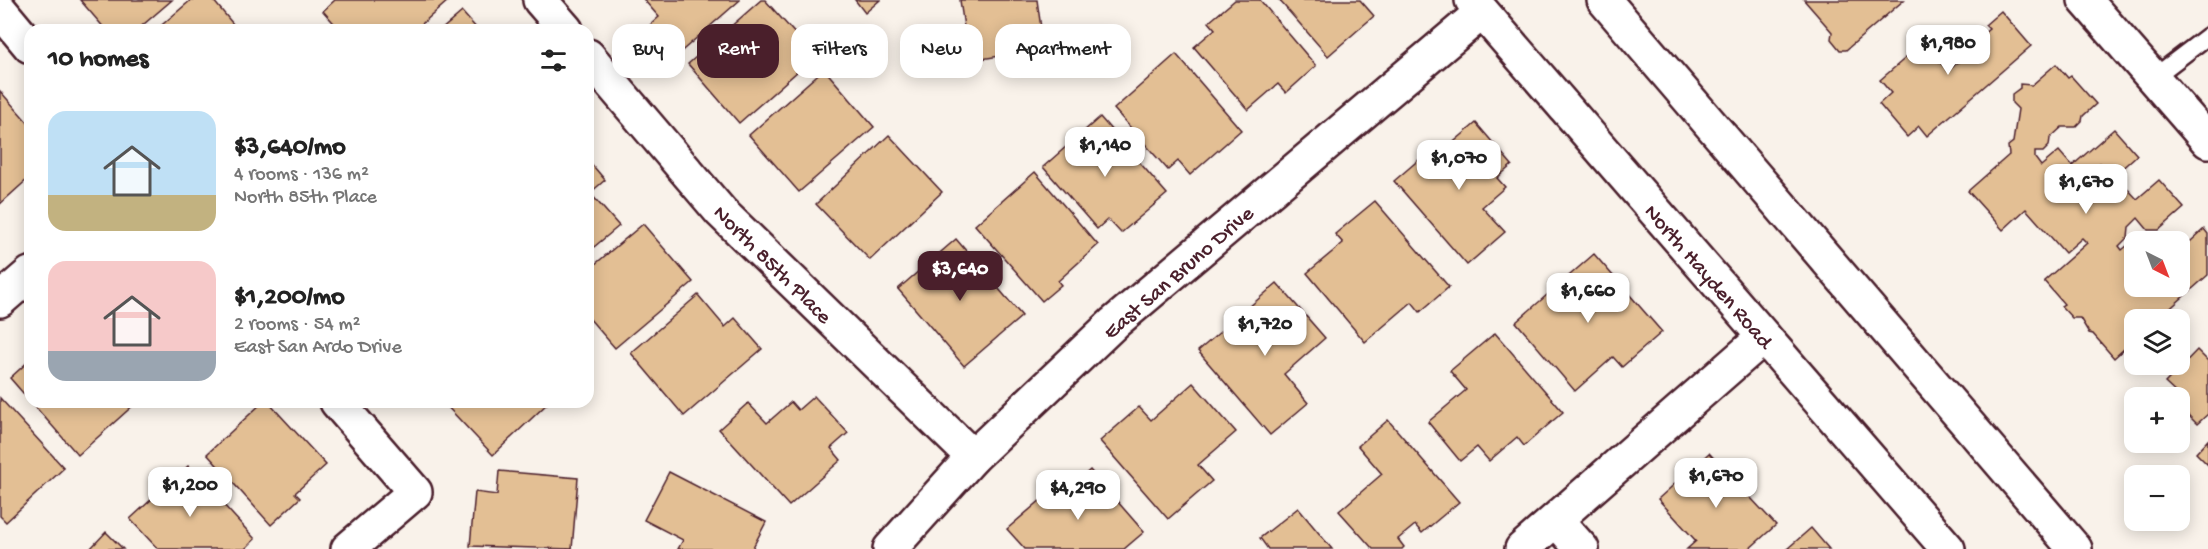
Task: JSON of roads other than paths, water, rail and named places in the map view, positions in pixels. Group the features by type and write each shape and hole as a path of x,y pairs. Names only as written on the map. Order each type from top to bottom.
{"street":[{"path":"540,0 561,24"},
{"path":"1604,0 2075,549"},
{"path":"2085,0 2208,141"},
{"name":"North Hayden Road","path":"1477,6 1948,549"},
{"name":"East San Bruno Drive","path":"890,549 973,457 1114,323 1477,6"},
{"path":"0,10 24,39"},
{"name":"North 85th Place","path":"594,63 721,212 973,457"},
{"path":"0,300 24,279"},
{"path":"1522,549 1764,337"},
{"path":"342,408 415,492 348,549"},
{"path":"1556,520 1582,549"}],"lane":[{"path":"2153,78 2208,36"}]}
